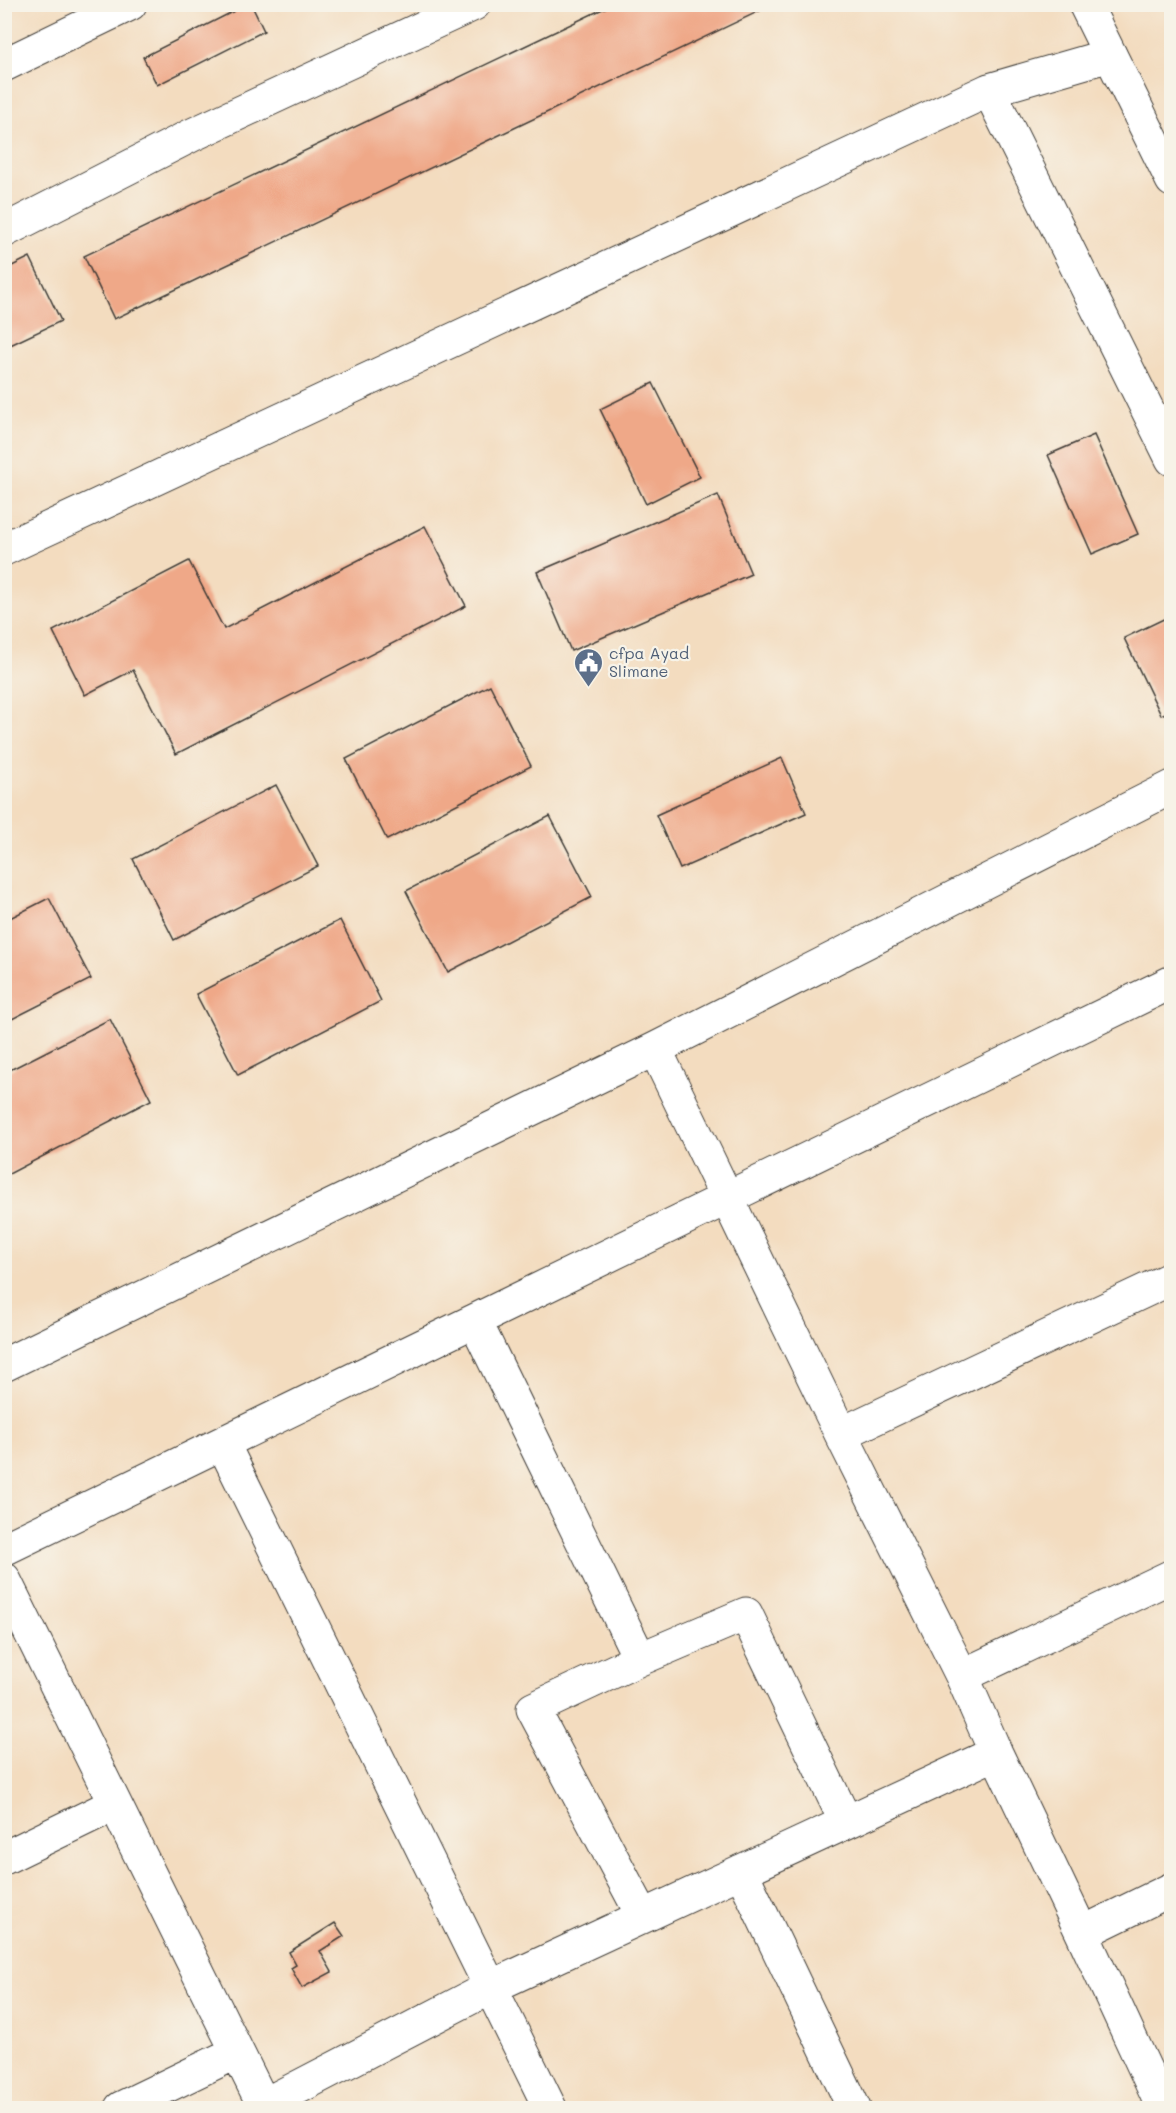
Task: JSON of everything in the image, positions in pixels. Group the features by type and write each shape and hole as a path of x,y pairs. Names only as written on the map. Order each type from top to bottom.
{"street":[{"path":"4,65 130,4"},
{"path":"4,231 192,135 474,4"},
{"path":"1085,4 1172,180"},
{"path":"4,549 989,90 1110,56"},
{"path":"989,90 1172,459"},
{"path":"4,1365 655,1048 1172,787"},
{"path":"4,1549 1172,982"},
{"path":"655,1048 841,1434 962,1676 1163,2109"},
{"path":"841,1434 1172,1278"},
{"path":"475,1321 640,1659"},
{"path":"223,1444 550,2109"},
{"path":"962,1676 1172,1576"},
{"path":"4,1579 265,2107 491,1987 996,1753"},
{"path":"643,1916 533,1709 640,1659 746,1614 846,1822"},
{"path":"4,1858 115,1804"},
{"path":"741,1871 854,2109"},
{"path":"1082,1933 1172,1888"},
{"path":"121,2109 237,2052"}],"building":[{"path":"251,4 264,31 157,85 143,57"},
{"path":"611,5 772,5 114,319 84,256"},
{"path":"30,257 61,321 4,348 4,270"},
{"path":"653,383 700,477 646,504 600,409"},
{"path":"1094,435 1138,534 1092,554 1048,455"},
{"path":"718,495 751,574 571,651 537,572"},
{"path":"425,526 466,606 176,754 133,670 85,695 53,631 189,561 224,629"},
{"path":"1172,615 1172,710 1161,715 1124,638"},
{"path":"490,685 531,766 387,840 346,759"},
{"path":"782,758 806,813 680,869 656,815"},
{"path":"276,785 318,866 174,940 133,859"},
{"path":"550,816 592,897 448,972 406,891"},
{"path":"49,898 91,979 4,1023 4,921"},
{"path":"340,920 381,1001 238,1075 196,994"},
{"path":"110,1019 151,1100 7,1175 4,1169 4,1073"},
{"path":"335,1923 344,1936 320,1951 332,1972 302,1988 291,1968 296,1965 289,1952"}],"place":[{"name":"cfpa Ayad Slimane","path":"588,688"}]}
